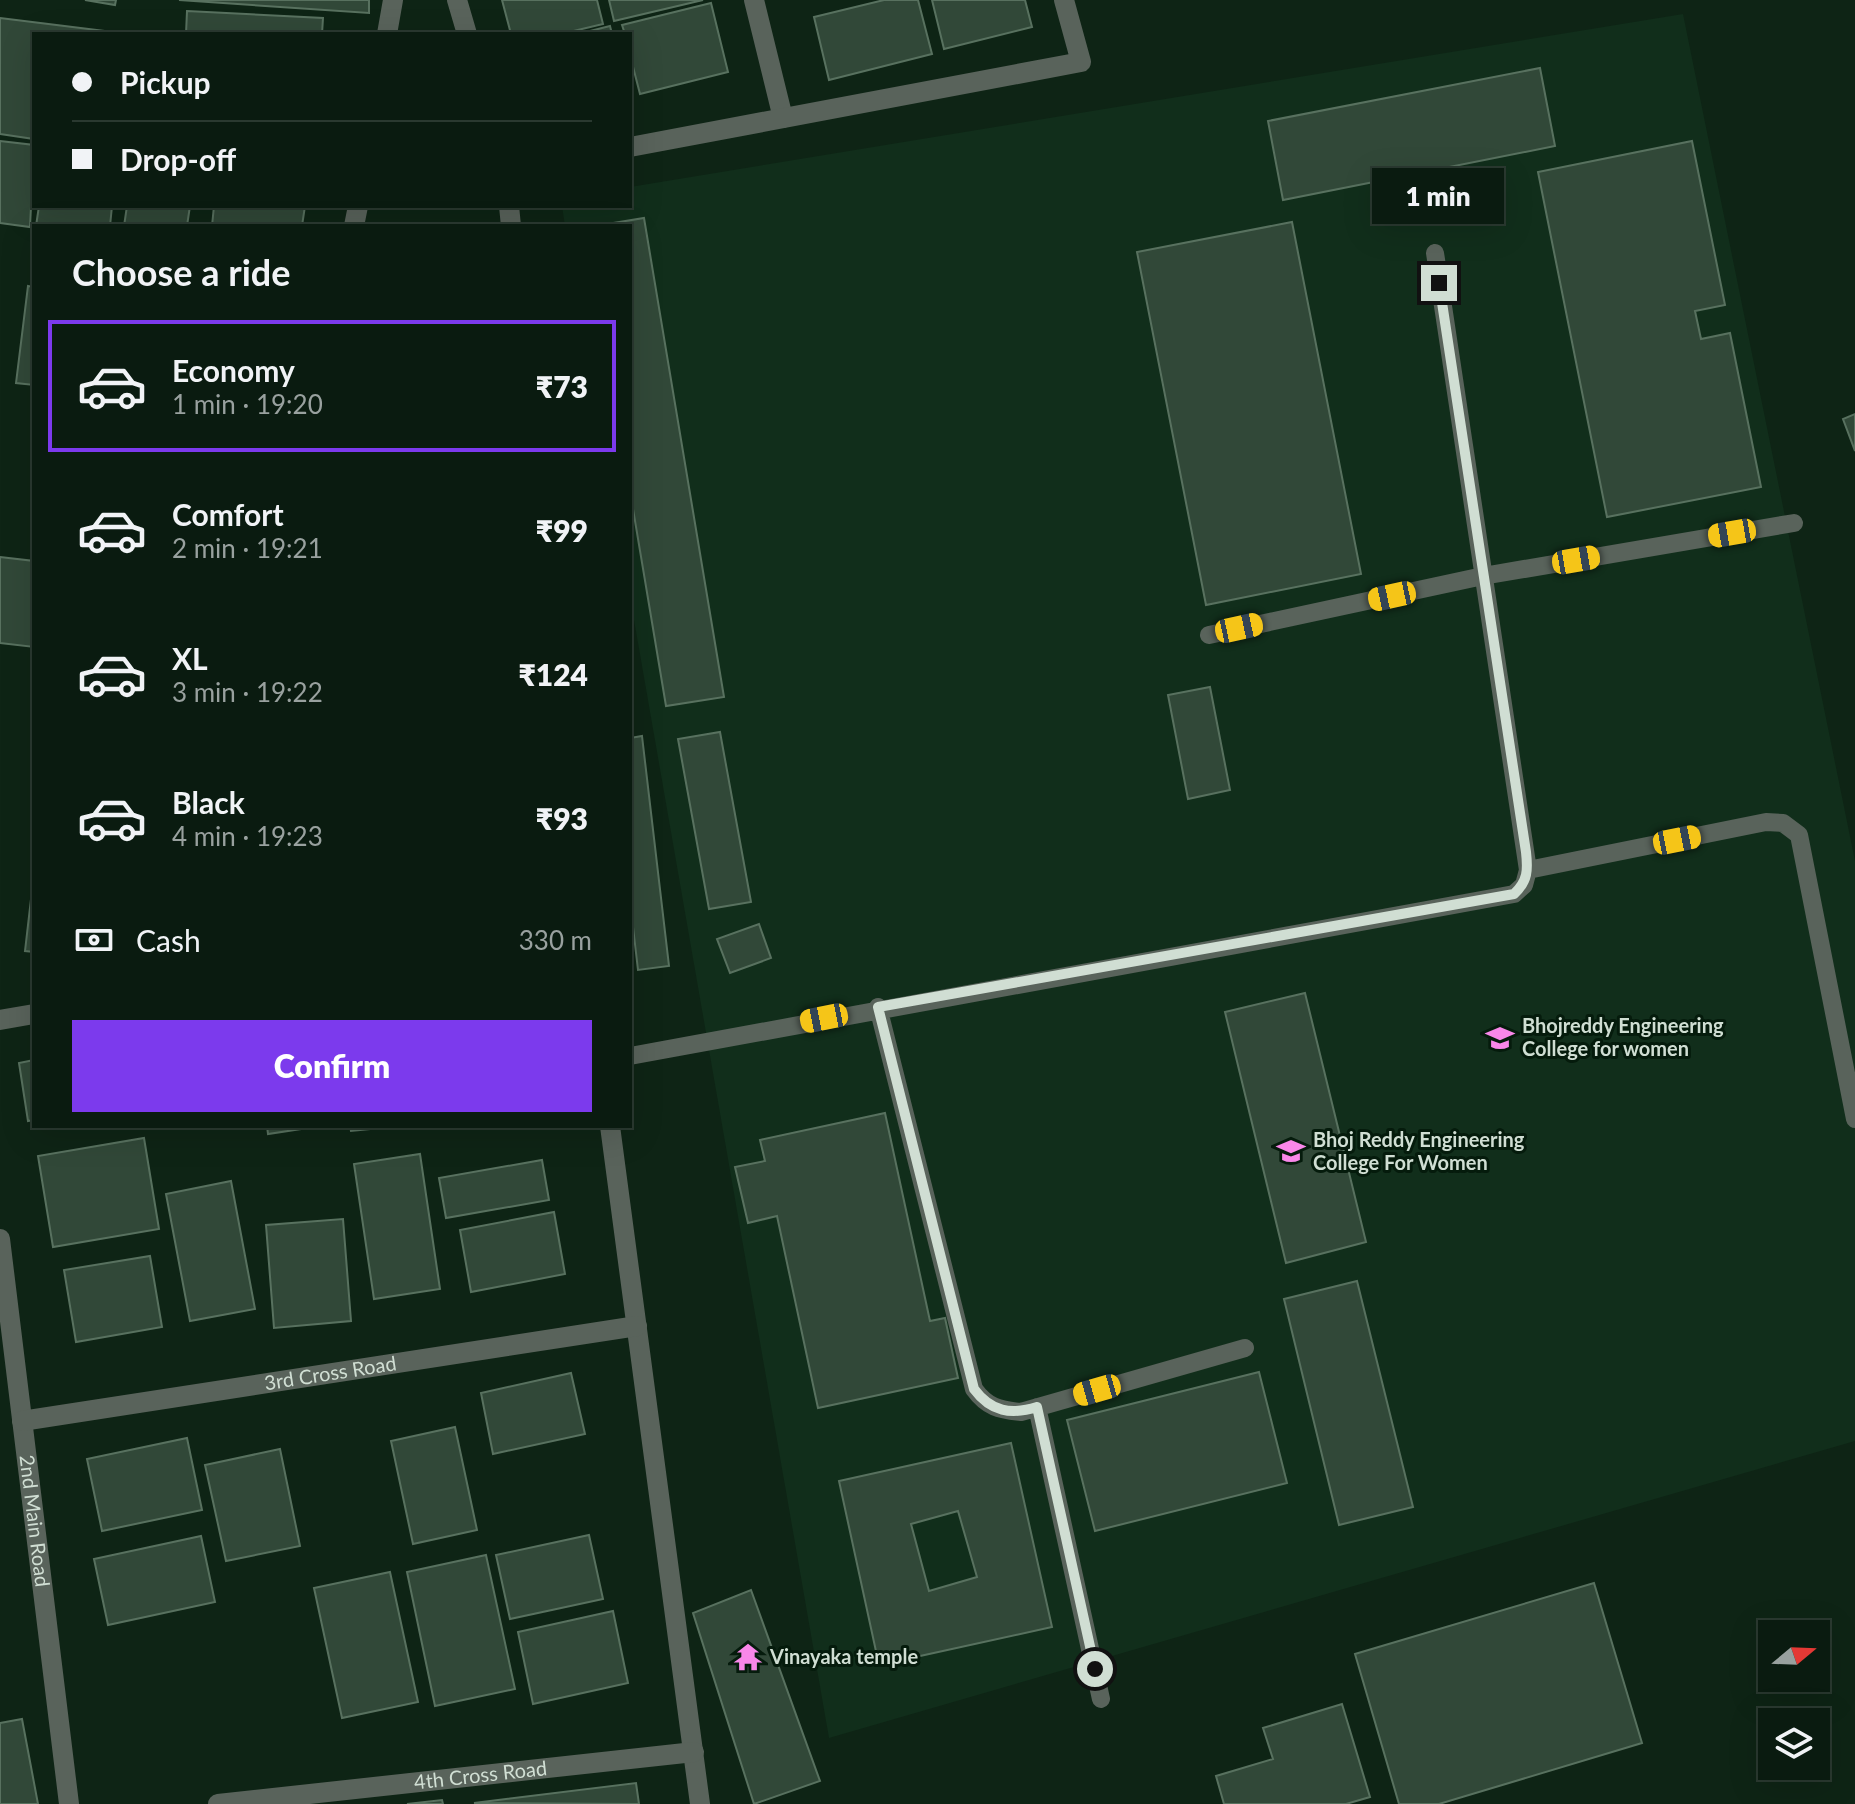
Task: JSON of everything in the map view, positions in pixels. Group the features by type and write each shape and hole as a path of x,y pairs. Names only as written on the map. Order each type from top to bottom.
{"street":[{"path":"387,32 393,0"},
{"path":"457,0 466,32"},
{"path":"754,0 783,118"},
{"path":"632,147 1081,62 1064,0"},
{"path":"0,1020 32,1014"},
{"path":"610,1128 700,1804"},
{"name":"2nd Main Road","path":"0,1239 69,1804"},
{"name":"3rd Cross Road","path":"22,1421 637,1326"},
{"name":"4th Cross Road","path":"218,1804 694,1752"}],"lane":[{"path":"632,1056 878,1007 1514,894 1524,885 1528,870 1435,253"},
{"path":"1209,635 1483,576 1794,523"},
{"path":"1528,870 1766,822 1791,827 1799,835 1855,1119"},
{"path":"878,1007 974,1389 983,1402 996,1409 1021,1412 1245,1348"},
{"path":"1037,1407 1101,1699"}],"shaded area":[{"name":"Bhoj Reddy Engineering College For Women","path":"1683,14 1855,861 1855,1441 829,1738 632,608 632,224 565,224 562,208 632,208 632,187"}],"building":[{"path":"85,0 116,0 115,5"},
{"path":"179,0 369,0 369,13"},
{"path":"502,0 597,0 603,24 569,32 510,32"},
{"path":"609,0 703,0 614,21"},
{"path":"884,0 918,0 932,54 829,80 814,17"},
{"path":"932,0 1025,0 1032,27 944,49"},
{"path":"711,3 728,72 640,94 632,63 632,32 624,32 622,25"},
{"path":"187,11 323,18 322,32 186,32"},
{"path":"0,18 113,32 32,32 32,139 0,134"},
{"path":"610,26 612,32 586,32"},
{"path":"1540,68 1555,146 1283,200 1268,121"},
{"path":"0,141 32,145 30,227 0,223"},
{"path":"1692,141 1725,305 1695,311 1701,339 1730,333 1761,487 1607,517 1538,172"},
{"path":"39,208 112,208 110,224 36,224"},
{"path":"127,208 190,208 187,224 124,224"},
{"path":"214,208 305,208 302,224 212,224"},
{"path":"644,218 724,697 666,706 632,503 632,224 607,224"},
{"path":"1292,222 1361,574 1206,605 1137,252"},
{"path":"28,286 32,287 32,385 16,383"},
{"path":"1855,414 1855,451 1843,419"},
{"path":"0,557 32,561 32,647 0,643"},
{"path":"1210,687 1230,790 1188,799 1168,695"},
{"path":"720,732 751,902 709,909 678,739"},
{"path":"642,736 669,966 638,970 632,918 632,738"},
{"path":"32,890 32,952 25,951"},
{"path":"759,924 771,958 730,973 717,939"},
{"path":"1305,993 1366,1242 1286,1263 1225,1012"},
{"path":"32,1060 32,1120 28,1121 19,1063"},
{"path":"885,1113 930,1321 945,1318 958,1378 818,1408 777,1216 748,1223 735,1167 765,1161 760,1140"},
{"path":"267,1128 308,1128 268,1134"},
{"path":"350,1128 381,1128 351,1131"},
{"path":"144,1138 159,1229 53,1247 38,1156"},
{"path":"420,1154 440,1289 374,1299 354,1164"},
{"path":"542,1160 549,1200 446,1218 439,1178"},
{"path":"231,1181 255,1309 190,1321 166,1194"},
{"path":"554,1212 565,1274 471,1292 460,1230"},
{"path":"343,1219 351,1321 274,1328 266,1225"},
{"path":"150,1256 162,1327 76,1342 64,1270"},
{"path":"1357,1281 1413,1507 1339,1525 1284,1299"},
{"path":"1259,1372 1287,1483 1095,1531 1067,1420"},
{"path":"571,1373 585,1434 493,1454 481,1393"},
{"path":"455,1427 477,1530 413,1544 391,1441"},
{"path":"187,1438 202,1510 102,1531 87,1459"},
{"path":"1011,1443 1052,1627 879,1665 839,1481","holes":["958,1511 977,1577 929,1591 911,1524"]},
{"path":"280,1449 300,1546 226,1561 205,1465"},
{"path":"589,1535 603,1599 510,1619 496,1555"},
{"path":"201,1536 215,1602 108,1625 94,1559"},
{"path":"486,1555 515,1689 435,1706 407,1572"},
{"path":"390,1572 418,1702 342,1718 314,1588"},
{"path":"1594,1583 1642,1743 1439,1804 1399,1804 1355,1654"},
{"path":"751,1590 820,1781 754,1804 693,1613"},
{"path":"613,1611 628,1683 533,1704 518,1632"},
{"path":"1342,1704 1370,1797 1346,1804 1224,1804 1216,1776 1273,1759 1263,1728"},
{"path":"22,1719 38,1804 0,1804 0,1723"},
{"path":"636,1783 639,1804 474,1803"},
{"path":"442,1800 443,1804 407,1804"}],"place":[{"name":"Bhojreddy Engineering College for women","path":"1500,1038"},
{"name":"Bhoj Reddy Engineering College For Women","path":"1291,1151"},
{"name":"Vinayaka temple","path":"748,1657"}],"route":[{"path":"1095,1669 1037,1407 1021,1412 996,1409 983,1402 974,1389 878,1007 1514,894 1524,885 1528,870 1526,852 1439,283"}]}
